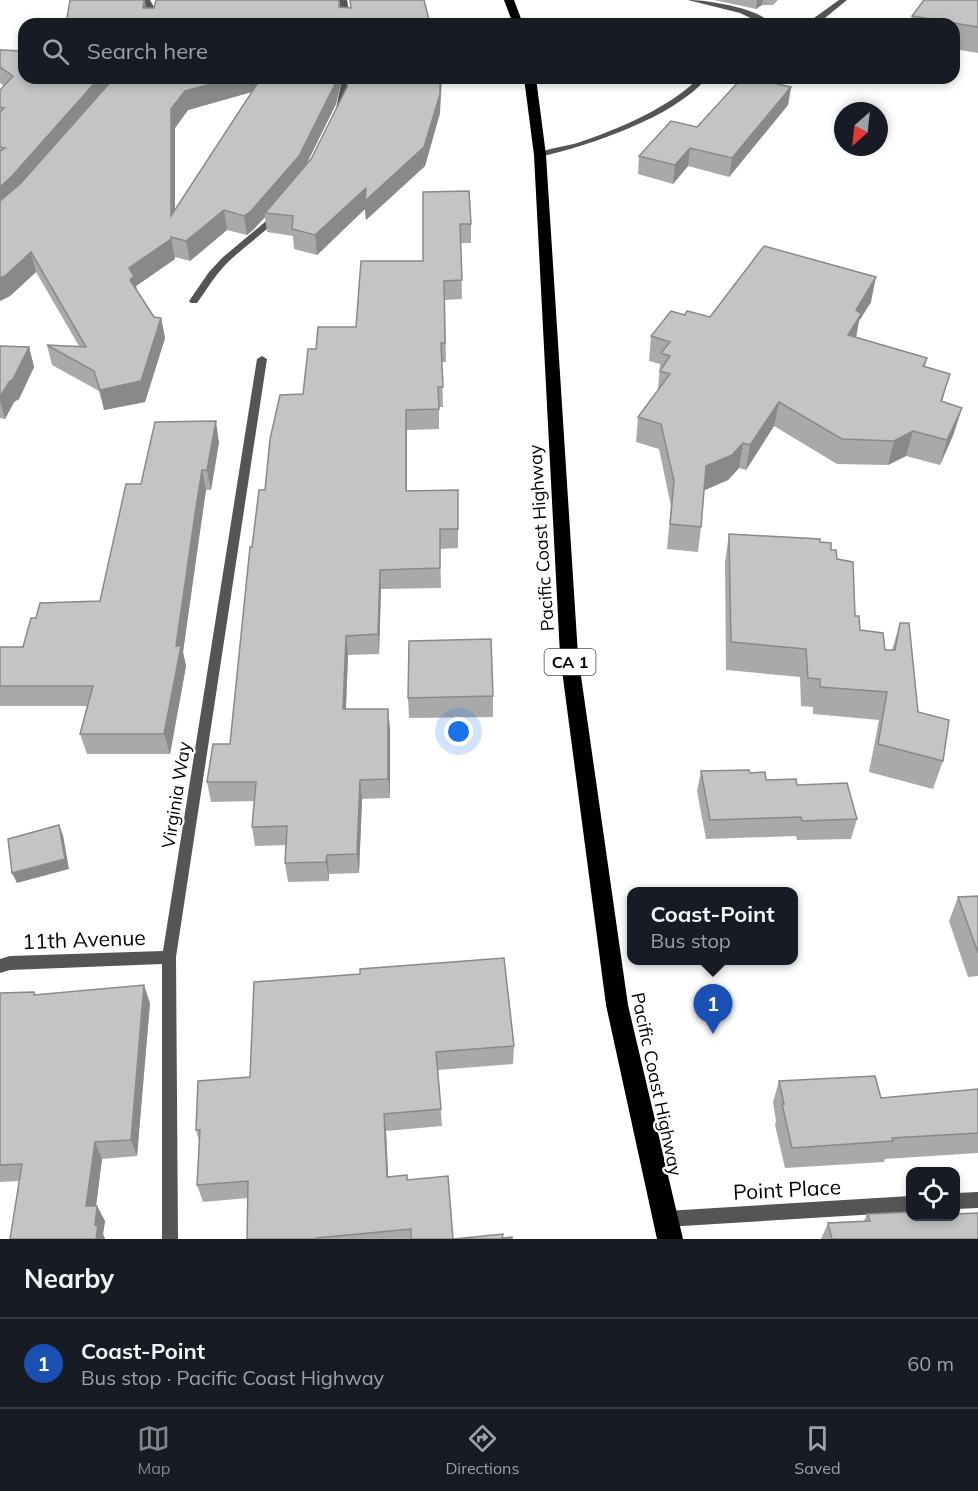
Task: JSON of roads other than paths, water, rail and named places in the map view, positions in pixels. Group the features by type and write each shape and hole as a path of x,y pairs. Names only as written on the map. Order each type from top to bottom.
{"highway":[{"path":"509,0 516,18"},
{"name":"Pacific Coast Highway","path":"531,84 540,155 569,655 617,1005 670,1239"}],"street":[{"path":"146,0 154,14 153,18"},
{"path":"344,0 346,18"},
{"path":"692,0 742,11 758,18"},
{"path":"820,18 843,0"},
{"path":"338,114 342,105 345,84"},
{"path":"540,155 585,143 651,112 686,93 697,84"},
{"path":"194,301 212,274 225,260 258,234 285,206"},
{"name":"Virginia Way","path":"170,1239 169,957 262,359"},
{"name":"11th Avenue","path":"0,966 10,963 169,957"},
{"path":"960,1201 978,1200"},
{"name":"Point Place","path":"666,1219 906,1204"}],"place":[{"name":"Coast-Point","path":"713,1034"}]}
